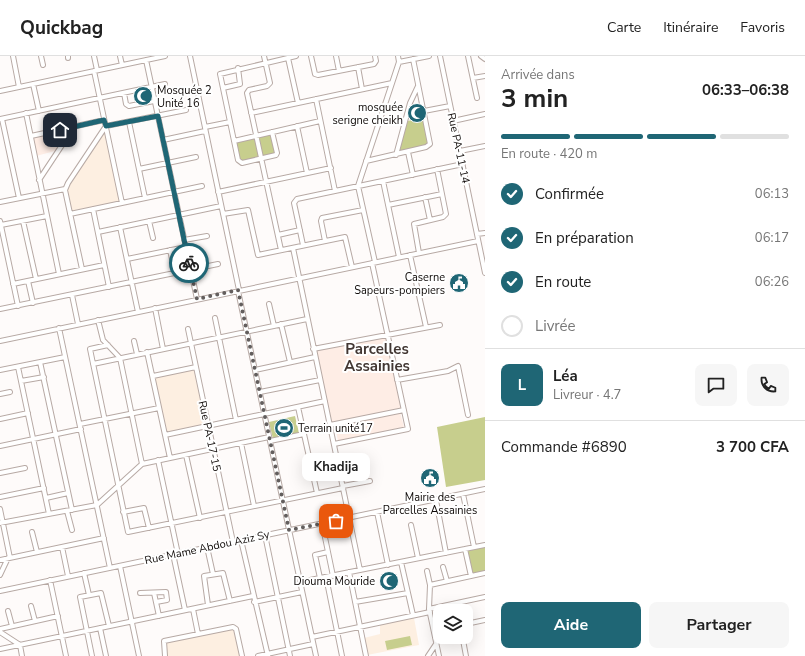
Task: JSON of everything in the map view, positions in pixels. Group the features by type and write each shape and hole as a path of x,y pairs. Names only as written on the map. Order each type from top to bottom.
{"street":[{"path":"13,56 19,87"},
{"path":"41,56 43,65"},
{"path":"94,56 95,71 104,120 122,203"},
{"path":"120,56 122,65"},
{"path":"0,91 165,56"},
{"path":"190,56 316,656"},
{"path":"264,56 270,83 267,86 247,91 281,250"},
{"path":"272,132 276,154 239,162 220,73 296,56"},
{"path":"311,56 316,74 339,71 375,63 375,56"},
{"path":"336,56 339,71"},
{"path":"334,444 408,429 387,335 358,186 399,62 398,56"},
{"path":"399,62 429,56"},
{"name":"Rue PA-11-14","path":"440,56 485,273"},
{"path":"468,56 477,98"},
{"path":"481,56 485,58"},
{"path":"288,58 298,103"},
{"path":"146,60 197,299"},
{"path":"366,161 426,148 430,144 413,60"},
{"path":"358,67 362,89"},
{"path":"223,88 240,84 238,68"},
{"path":"473,78 485,76"},
{"path":"251,113 392,83"},
{"path":"33,84 39,111"},
{"path":"19,198 1,119 165,84"},
{"path":"396,155 410,103 419,86"},
{"path":"124,93 126,104 129,106 154,101"},
{"path":"316,99 335,191"},
{"path":"424,111 450,106"},
{"path":"82,269 65,189 106,126 186,110"},
{"path":"26,114 59,274"},
{"path":"454,121 485,114"},
{"path":"31,136 104,120"},
{"path":"234,141 320,121"},
{"path":"129,122 145,198"},
{"path":"163,140 230,122"},
{"path":"297,126 307,173"},
{"path":"39,180 74,127"},
{"path":"460,151 485,146"},
{"path":"408,152 413,175"},
{"path":"139,169 196,157"},
{"path":"303,246 295,201 463,164"},
{"path":"218,192 330,168"},
{"path":"419,253 414,224 446,214 437,170"},
{"path":"383,181 399,257"},
{"path":"70,214 202,186"},
{"path":"0,202 65,189"},
{"path":"388,205 442,194"},
{"path":"426,198 430,220"},
{"path":"98,232 222,206"},
{"path":"93,209 109,287"},
{"path":"223,214 247,210 257,254 346,238 352,267"},
{"path":"325,241 321,221 322,218 363,210"},
{"path":"18,306 0,223 23,221 47,216"},
{"path":"23,221 36,279"},
{"path":"149,221 153,238"},
{"path":"120,227 138,312"},
{"path":"278,235 300,230"},
{"path":"477,234 485,233"},
{"path":"184,240 207,236"},
{"path":"0,341 478,241"},
{"path":"127,259 186,247"},
{"path":"0,249 6,248"},
{"path":"293,248 298,278 360,570"},
{"path":"170,250 175,273"},
{"path":"410,255 426,327"},
{"path":"13,284 104,264"},
{"path":"0,309 218,264"},
{"path":"28,281 32,303"},
{"path":"72,295 78,324"},
{"path":"269,304 274,326"},
{"path":"155,308 163,349"},
{"path":"215,318 236,420"},
{"path":"93,364 307,319"},
{"path":"98,320 101,337 120,358 142,464"},
{"path":"282,324 290,362"},
{"path":"313,349 440,325"},
{"path":"59,328 110,568"},
{"name":"Rue PA-17-15","path":"188,329 233,542"},
{"path":"134,340 136,354"},
{"path":"108,345 90,350 128,532 172,524 370,481"},
{"path":"147,352 170,458"},
{"path":"0,370 65,357"},
{"path":"255,370 315,357"},
{"path":"40,362 68,493 72,530"},
{"path":"397,380 448,372 458,366 468,415"},
{"path":"18,367 49,514"},
{"path":"152,376 196,367"},
{"path":"21,381 44,377"},
{"path":"260,392 320,380"},
{"path":"0,394 10,392"},
{"path":"165,435 324,402"},
{"path":"298,407 317,493"},
{"path":"80,424 159,408"},
{"path":"330,425 404,410"},
{"path":"0,419 28,413"},
{"path":"0,446 81,430"},
{"path":"2,523 97,505 142,464 241,443 304,434"},
{"path":"241,443 254,506"},
{"path":"186,454 200,518"},
{"path":"158,460 172,524 185,610"},
{"path":"0,473 25,468"},
{"path":"0,497 44,488"},
{"name":"Rue Mame Abdou Aziz Sy","path":"0,591 485,489"},
{"path":"46,498 68,493"},
{"path":"463,494 474,547"},
{"path":"436,500 446,553"},
{"path":"123,512 144,508 149,528"},
{"path":"0,509 9,558 0,575"},
{"path":"377,512 388,564"},
{"path":"322,524 333,576"},
{"path":"411,525 418,558"},
{"path":"32,532 36,552"},
{"path":"265,535 290,656"},
{"path":"0,560 104,538"},
{"path":"241,540 267,655"},
{"path":"300,582 485,545"},
{"path":"62,547 68,576"},
{"path":"207,547 213,574"},
{"path":"465,549 471,576"},
{"path":"320,578 315,555 328,552"},
{"path":"402,562 413,615"},
{"path":"120,566 139,656"},
{"path":"443,567 446,581"},
{"path":"427,571 430,585 430,610 433,626"},
{"path":"208,605 203,578 222,572 224,574 230,601"},
{"path":"349,572 366,656"},
{"path":"84,573 89,595"},
{"path":"430,585 485,573"},
{"path":"326,577 342,656"},
{"path":"50,580 66,656"},
{"path":"140,593 154,594 166,592 168,598 156,602"},
{"path":"254,602 302,592"},
{"path":"355,602 408,592"},
{"path":"92,656 80,599 81,597 101,593 109,626"},
{"path":"154,594 158,616"},
{"path":"0,649 253,596"},
{"path":"312,637 413,615 485,597"},
{"path":"31,606 35,621"},
{"path":"193,609 198,634"},
{"path":"8,611 12,626"},
{"path":"0,629 58,616"},
{"path":"473,623 485,620"},
{"path":"165,656 164,641 235,627 242,656"},
{"path":"100,628 106,656"},
{"path":"0,632 20,645 22,656"},
{"path":"258,656 314,644"},
{"path":"428,656 436,644"},
{"path":"436,644 439,656"},
{"path":"464,644 466,656"}],"shaded area":[{"path":"69,130 55,151 36,156 32,138"},
{"path":"105,131 120,201 71,211 67,190 69,185"},
{"path":"387,336 402,409 331,422 316,351"},
{"path":"194,369 206,425 166,433 155,378"},
{"path":"400,412 404,427 338,441 335,426"},
{"path":"414,618 419,645 367,655 364,638 380,634 380,625"},
{"path":"233,629 240,656 167,656 164,643"}],"green space":[{"path":"424,118 428,145 398,152 407,121"},
{"path":"273,133 278,154 240,162 235,141"},
{"name":"Terrain unité17","path":"295,416 299,433 273,439 269,422"},
{"path":"485,417 485,480 446,487 437,427"},
{"path":"485,546 485,571 471,574 466,550"},
{"path":"410,636 412,645 387,650 385,641"}],"way so far":[{"path":"189,263 197,299 238,290 289,530 336,521"}],"place":[{"name":"Mosquée 2 Unité 16","path":"143,96"},
{"name":"mosquée serigne cheikh","path":"417,113"},
{"name":"Caserne Sapeurs-pompiers","path":"459,283"},
{"name":"Terrain unité17","path":"284,428"},
{"name":"Mairie des Parcelles Assainies","path":"430,478"},
{"name":"Khadija","path":"336,521"},
{"name":"Diouma Mouride","path":"389,581"}],"district":[{"name":"Parcelles Assainies","path":"377,358"}],"route":[{"path":"60,130 104,120 106,126 158,116 189,263"}]}
